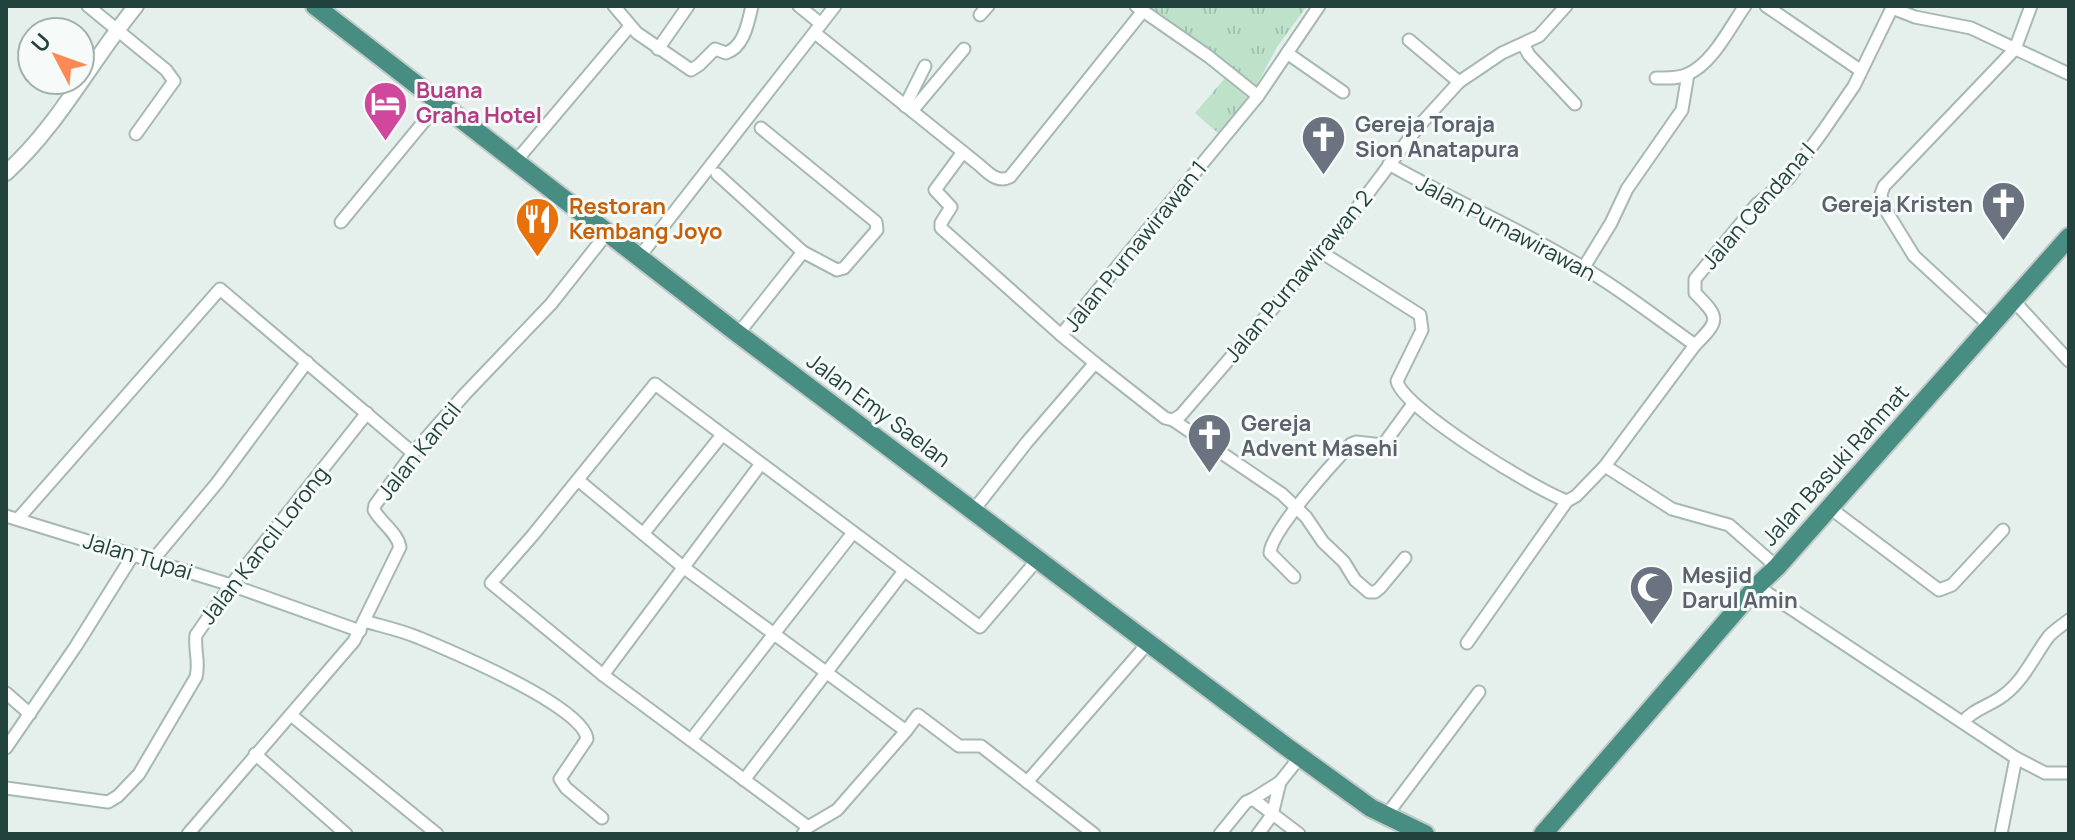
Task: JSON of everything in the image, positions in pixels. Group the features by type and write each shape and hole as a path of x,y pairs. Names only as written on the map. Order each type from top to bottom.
{"highway":[{"name":"Jalan Emy Saelan","path":"315,6 738,334 1300,757 1371,808 1425,834"},
{"name":"Jalan Basuki Rahmat","path":"1543,834 1757,586 1830,508 2069,237"}],"street":[{"path":"88,6 166,70 174,81 136,134"},
{"path":"6,173 49,129 136,6"},
{"path":"614,6 630,26 691,70 715,49 731,52 745,31 752,6"},
{"path":"658,49 688,6"},
{"path":"799,6 818,29 909,109 999,180 1010,177 1139,8 1208,56 1258,96"},
{"path":"640,256 835,6"},
{"name":"Jalan Purnawirawan 1","path":"973,511 1095,363 1061,335 1258,96 1319,6"},
{"name":"Jalan Purnawirawan 2","path":"1173,420 1181,415 1321,252 1389,164 1459,82 1471,72 1545,31 1566,6"},
{"path":"1656,78 1688,74 1705,61 1745,6"},
{"path":"1766,6 1860,70"},
{"path":"1991,327 1924,266 1882,204 1881,194 1884,186 2015,49 2031,6"},
{"name":"Jalan Cendana I","path":"1695,345 1715,320 1712,310 1695,293 1695,279 1757,204 1788,179 1854,86 1892,7 1915,17 1971,28 2069,74"},
{"path":"516,161 630,26"},
{"path":"1409,40 1459,82"},
{"path":"1523,44 1533,60 1575,104"},
{"path":"909,109 964,49"},
{"path":"1287,53 1343,92"},
{"path":"909,109 925,66"},
{"path":"1584,267 1605,235 1627,189 1682,110 1688,74"},
{"path":"341,222 440,102"},
{"path":"717,174 803,252 840,270 877,230 877,224 761,128"},
{"path":"963,152 935,190 951,207 940,224 941,228 1061,335"},
{"name":"Jalan Purnawirawan","path":"1389,164 1584,267 1695,345"},
{"name":"Jalan Kancil","path":"188,834 291,715 362,626 400,547 399,541 377,517 375,505 413,453 551,304 608,232"},
{"path":"738,334 803,252"},
{"path":"1321,252 1420,315 1422,330 1397,381 1398,389 1413,404 1514,472 1567,501"},
{"path":"12,518 220,289 413,453"},
{"path":"2013,300 2069,361"},
{"path":"1467,643 1567,501 1576,496 1605,466 1695,345"},
{"path":"153,560 217,483 307,362"},
{"path":"1095,363 1147,405 1271,486 1297,508 1323,542 1344,562 1355,580 1369,592 1377,591 1405,558"},
{"path":"1038,559 980,627 655,384 491,583 603,675 744,780 806,831 837,810 918,715 959,746 981,746 1094,834"},
{"path":"1294,577 1269,551 1297,508 1351,444 1383,445 1413,404"},
{"name":"Jalan Kancil Lorong","path":"6,788 108,802 118,796 139,774 196,677 199,665 196,635 231,585 367,413"},
{"path":"643,534 722,435"},
{"path":"603,675 760,465"},
{"path":"1605,466 1672,509 1729,525 1777,567"},
{"path":"578,480 683,567 906,731"},
{"path":"1830,508 1906,567 1942,590 1952,585 2003,530"},
{"name":"Jalan Tupai","path":"12,518 362,626 415,636 521,683 587,733 587,739 560,779 566,788 602,818"},
{"path":"691,740 852,534"},
{"path":"6,748 133,555"},
{"path":"744,780 904,571"},
{"path":"1757,586 2016,758 2045,773 2069,773"},
{"path":"1963,722 1970,713 1989,706 2007,693 2049,636 2069,620"},
{"path":"1027,782 1149,642"},
{"path":"1386,816 1479,692"},
{"path":"6,693 30,714"},
{"path":"291,715 437,834"},
{"path":"255,754 346,834"},
{"path":"1220,834 1246,802 1280,782 1300,757"},
{"path":"2001,834 2016,758"},
{"path":"1258,834 1272,815 1280,782"},
{"path":"1253,799 1299,834"}],"green space":[{"path":"1155,6 1307,6 1277,47 1255,88 1151,10"},
{"path":"1225,78 1248,98 1218,133 1195,113"}],"place":[{"name":"Buana Graha Hotel","path":"385,142"},
{"name":"Gereja Toraja Sion Anatapura","path":"1324,176"},
{"name":"Gereja Kristen","path":"2004,243"},
{"name":"Restoran Kembang Joyo","path":"538,258"},
{"name":"Gereja Advent Masehi","path":"1210,475"},
{"name":"Mesjid Darul Amin","path":"1651,627"}]}
